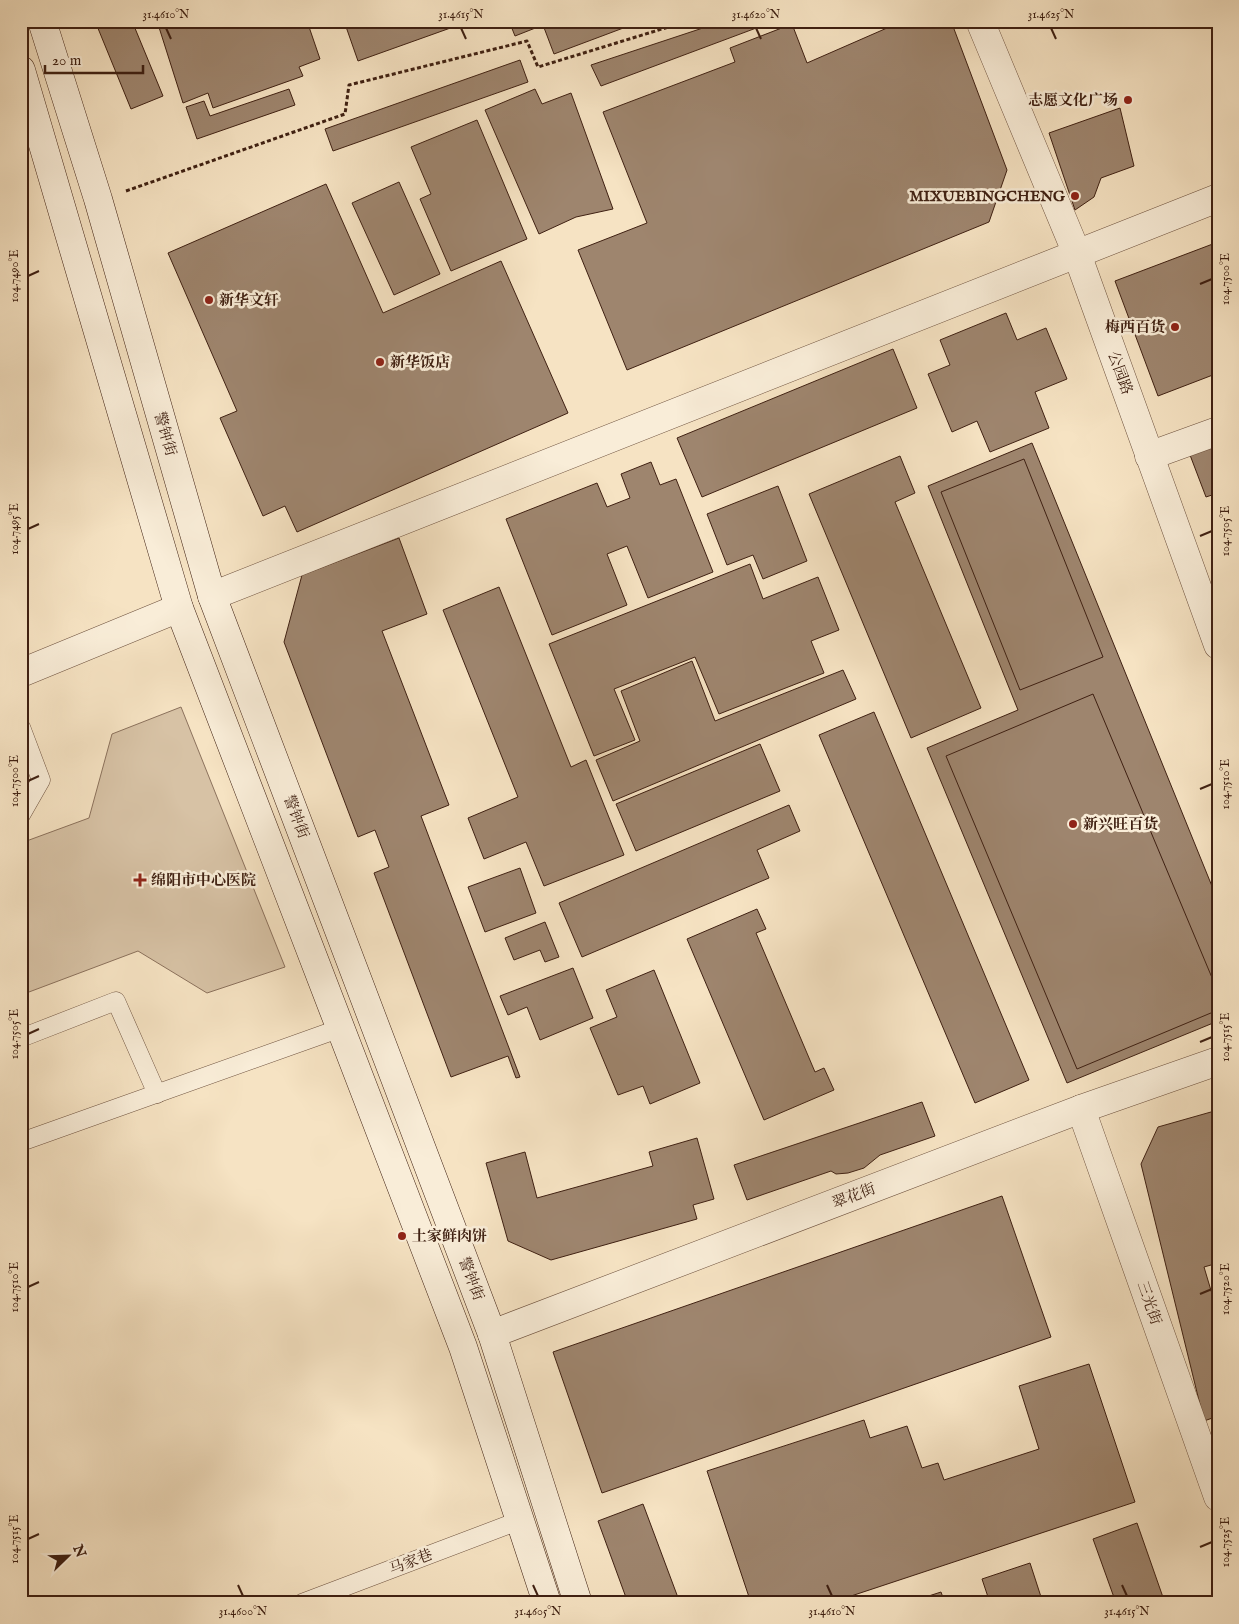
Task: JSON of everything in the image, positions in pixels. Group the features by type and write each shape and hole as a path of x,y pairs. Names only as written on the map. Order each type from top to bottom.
{"main road":[{"name":"警钟街","path":"42,21 98,199 212,596 492,1334 578,1603"},
{"name":"公园路","path":"980,21 1076,254 1218,645"},
{"path":"21,70 179,608 463,1347 521,1520 546,1603"},
{"path":"212,596 1218,198"},
{"path":"1150,456 1218,431"},
{"path":"21,673 179,608"},
{"name":"翠花街","path":"492,1334 1081,1109 1218,1061"},
{"name":"三光街","path":"1081,1109 1218,1497"}],"lane":[{"path":"21,727 41,780 21,815"},
{"path":"21,1038 116,1001 157,1094"},
{"path":"21,1142 341,1028"},
{"name":"马家巷","path":"302,1603 521,1520"}],"path":[{"path":"98,199 148,185 345,114 349,85 527,41 538,67 688,21"}],"shaded area":[{"path":"181,707 285,967 207,993 138,951 21,995 21,843 89,818 112,734"}],"building":[{"path":"95,21 132,21 163,96 131,109"},
{"path":"157,21 307,21 320,59 299,67 303,76 213,108 208,93 183,103"},
{"path":"344,21 470,21 358,61"},
{"path":"509,21 642,21 554,54 543,25 515,36"},
{"path":"724,21 775,21 601,86 591,65"},
{"path":"903,21 951,21 1007,170 989,222 627,370 578,250 647,223 603,112 735,62 730,48 792,24 807,63"},
{"path":"520,60 528,82 333,151 325,129"},
{"path":"289,89 295,105 197,139 186,107 204,101 210,116"},
{"path":"535,89 542,104 571,93 613,209 576,217 539,234 485,110"},
{"path":"1120,108 1134,166 1101,178 1094,197 1075,210 1049,133"},
{"path":"477,120 527,239 451,271 420,199 431,194 411,147"},
{"path":"399,182 440,274 394,295 352,203"},
{"name":"新华饭店","path":"326,184 383,313 501,261 568,413 297,532 285,506 263,516 220,418 237,411 168,253"},
{"name":"梅西百货","path":"1218,242 1218,373 1158,396 1115,281"},
{"path":"1006,313 1017,340 1046,328 1067,379 1035,392 1049,428 990,452 977,421 952,432 928,374 950,365 940,340"},
{"path":"893,349 917,408 702,497 677,438"},
{"name":"新兴旺百货","path":"1032,443 1218,901 1218,1021 1067,1083 927,748 1018,710 928,486"},
{"path":"1218,445 1218,493 1206,497 1190,455"},
{"path":"900,456 915,493 895,502 981,708 911,738 809,494"},
{"path":"1024,459 1103,657 1020,690 941,492"},
{"path":"651,462 660,485 676,479 713,572 648,598 627,546 607,554 627,605 552,635 506,519 597,483 607,507 630,498 621,474"},
{"path":"778,486 807,561 763,579 753,555 727,565 707,514"},
{"path":"399,538 427,614 382,631 449,805 421,816 520,1077 516,1078 508,1056 451,1077 374,873 389,867 375,830 358,837 284,642 302,575"},
{"path":"750,564 763,599 818,577 839,630 811,641 824,673 719,714 695,657 614,689 635,740 594,756 549,644"},
{"path":"499,587 571,767 586,760 624,855 544,886 526,842 484,859 468,818 518,797 443,610"},
{"path":"692,661 715,721 843,670 856,699 613,801 596,760 640,741 621,691"},
{"path":"1093,694 1218,992 1218,1010 1077,1069 946,756"},
{"path":"874,712 1029,1080 975,1103 819,735"},
{"path":"760,744 780,791 636,851 616,804"},
{"path":"789,805 800,831 757,850 769,878 582,957 559,903"},
{"path":"520,868 536,913 485,932 468,887"},
{"path":"757,909 766,929 756,933 815,1072 824,1068 834,1090 764,1120 687,939"},
{"path":"545,922 559,957 545,962 540,950 514,960 505,938"},
{"path":"573,968 593,1018 540,1040 527,1007 508,1015 500,996"},
{"path":"654,970 700,1083 650,1104 643,1086 618,1095 590,1028 617,1017 606,990"},
{"path":"922,1102 935,1136 880,1155 864,1168 848,1173 836,1174 831,1171 747,1200 734,1165"},
{"path":"1218,1110 1218,1263 1204,1267 1218,1314 1218,1416 1204,1421 1141,1164 1158,1127"},
{"path":"697,1138 714,1199 693,1205 697,1219 551,1260 508,1241 486,1163 525,1152 537,1198 653,1166 649,1152"},
{"path":"1002,1196 1051,1337 602,1493 553,1352"},
{"path":"1089,1364 1135,1502 830,1603 751,1603 707,1471 864,1420 870,1438 907,1426 922,1468 938,1463 944,1480 1039,1449 1019,1386"},
{"path":"1218,1432 1218,1465 1208,1435"},
{"path":"643,1504 680,1603 628,1603 598,1521"},
{"path":"1137,1523 1165,1603 1116,1603 1093,1539"},
{"path":"1030,1563 1043,1603 990,1603 982,1579"},
{"path":"941,1592 945,1603 907,1603"}],"place":[{"name":"志愿文化广场","path":"1128,100"},
{"name":"MIXUEBINGCHENG","path":"1075,196"},
{"name":"新华文轩","path":"209,300"},
{"name":"梅西百货","path":"1175,327"},
{"name":"新华饭店","path":"380,362"},
{"name":"新兴旺百货","path":"1073,824"},
{"name":"绵阳市中心医院","path":"140,880"},
{"name":"土家鲜肉饼","path":"402,1236"}]}
